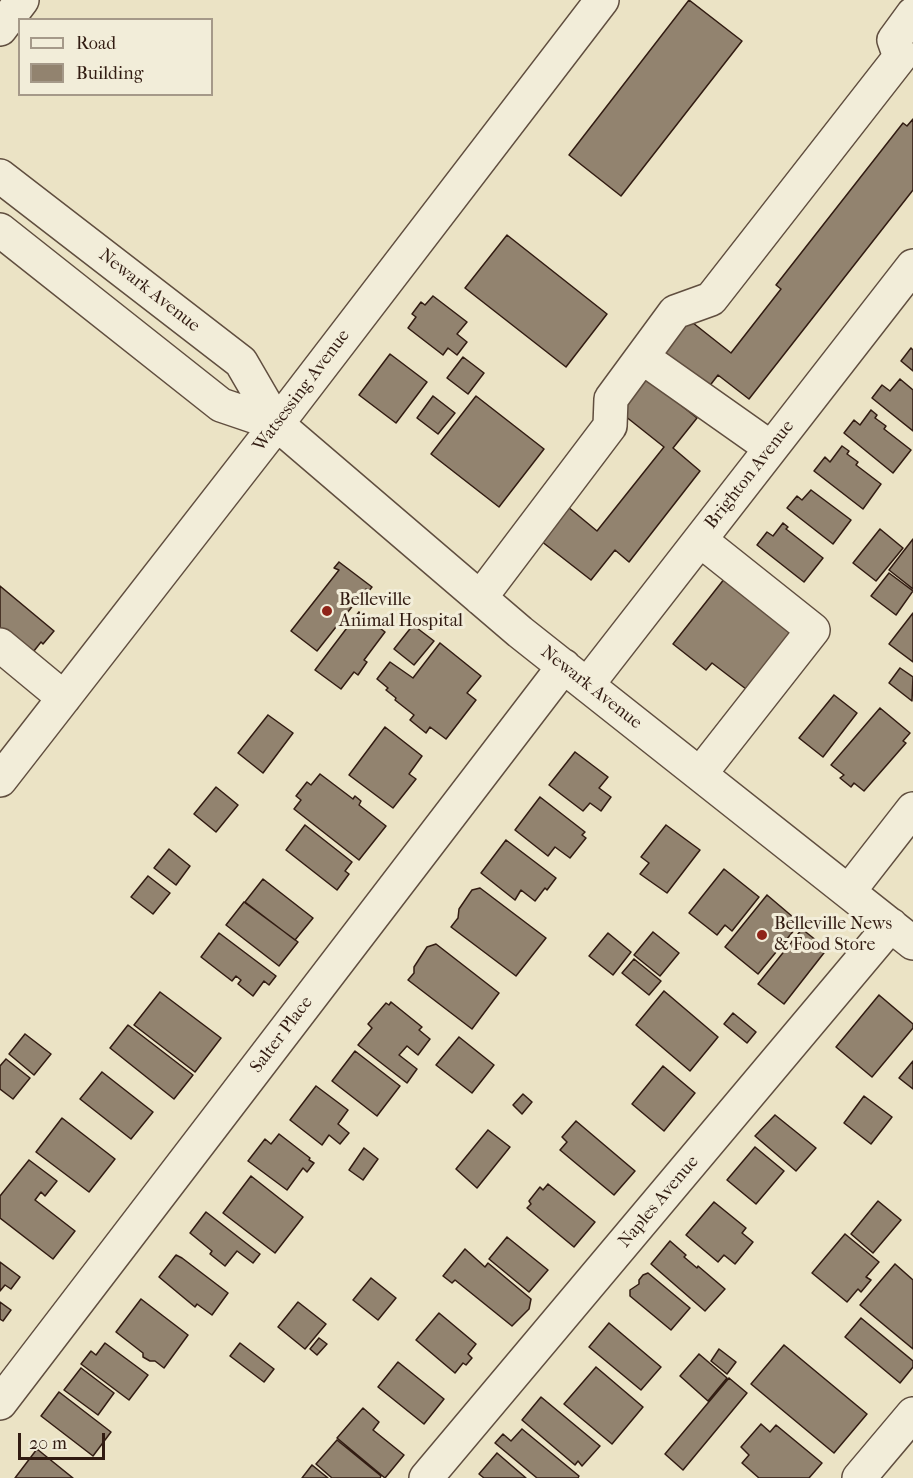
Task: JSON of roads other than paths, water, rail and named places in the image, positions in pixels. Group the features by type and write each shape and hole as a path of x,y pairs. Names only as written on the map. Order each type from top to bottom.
{"street":[{"path":"0,28 22,0"},
{"name":"Watsessing Avenue","path":"0,780 602,0"},
{"path":"480,598 610,426 611,399 675,312 711,299 900,57 894,40 913,15"},
{"name":"Newark Avenue","path":"0,176 241,363 277,424 480,598 902,934"},
{"name":"Newark Avenue","path":"0,230 221,405 277,424"},
{"name":"Brighton Avenue","path":"576,676 700,540 913,266"},
{"path":"642,357 771,448"},
{"path":"700,540 813,630 700,774"},
{"path":"0,645 64,698"},
{"name":"Salter Place","path":"0,1403 576,676"},
{"path":"849,891 913,809"},
{"name":"Naples Avenue","path":"426,1478 902,934"},
{"path":"859,1478 913,1414"}],"place":[{"name":"Belleville Animal Hospital","path":"327,611"},
{"name":"Belleville News & Food Store","path":"762,935"}]}
